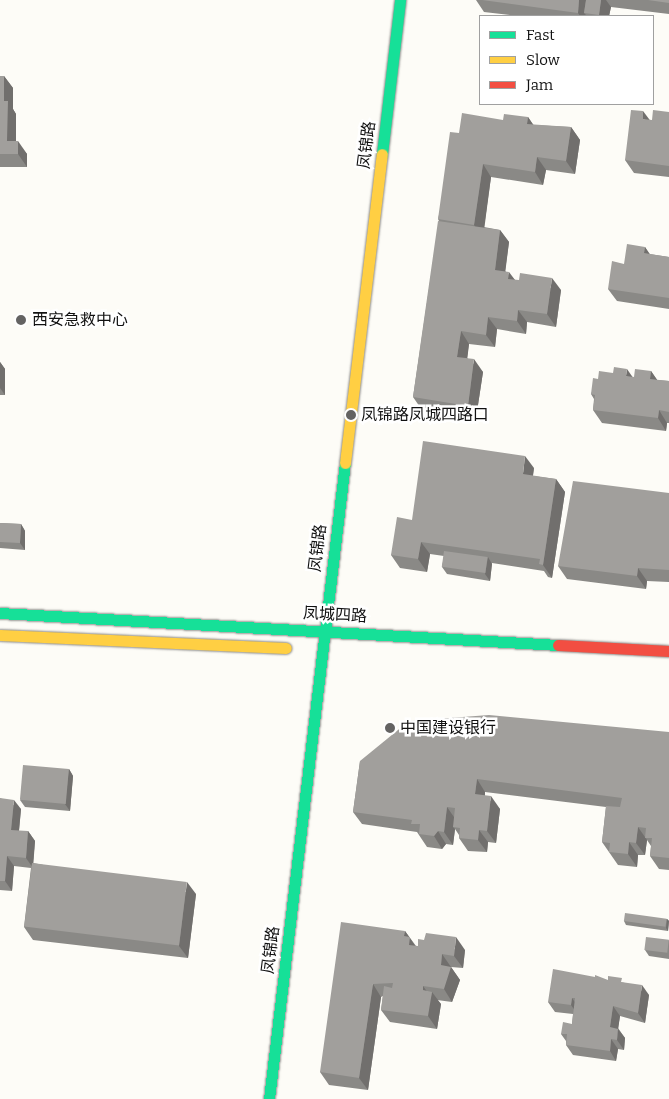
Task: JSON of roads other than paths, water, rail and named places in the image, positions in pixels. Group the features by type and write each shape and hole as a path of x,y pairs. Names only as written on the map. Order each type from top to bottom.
{"street":[{"name":"凤锦路","path":"269,1099 400,0"},
{"name":"凤城四路","path":"0,613 669,651"},
{"path":"0,635 296,648"}],"place":[{"name":"西安急救中心","path":"21,320"},
{"name":"凤锦路凤城四路口","path":"351,415"},
{"name":"中国建设银行","path":"390,728"}]}
